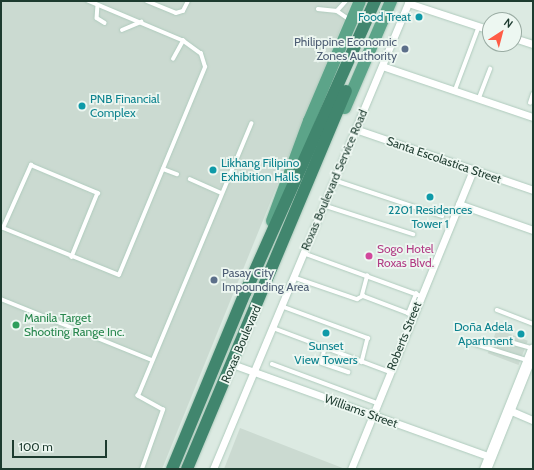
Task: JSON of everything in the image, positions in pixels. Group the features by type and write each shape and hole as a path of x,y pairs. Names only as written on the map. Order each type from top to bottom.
{"highway":[{"name":"Roxas Boulevard","path":"187,469 321,152 376,1"},
{"name":"Roxas Boulevard","path":"172,469 245,293 383,1"}],"main road":[{"name":"Roxas Boulevard","path":"245,293 309,121 360,1"},
{"name":"Roxas Boulevard","path":"321,152 338,124 391,1"},
{"path":"485,469 529,366 533,349"}],"street":[{"path":"408,2 482,27"},
{"name":"Roxas Boulevard Service Road","path":"212,469 408,2"},
{"path":"522,41 533,44"},
{"path":"382,66 533,117"},
{"name":"Santa Escolastica Street","path":"355,130 533,190"},
{"name":"Roberts Street","path":"351,469 390,372 418,295 472,170"},
{"path":"458,204 533,230"},
{"name":"Williams Street","path":"232,364 490,457"},
{"path":"509,410 533,420"}],"lane":[{"path":"72,257 98,193 31,165 2,228 72,257 119,275 205,67 201,54 183,41 141,22 88,1"},
{"path":"147,1 176,13 183,11 188,2 183,1"},
{"path":"337,11 346,1"},
{"path":"98,6 97,18 105,23"},
{"path":"318,9 337,11 352,21"},
{"path":"122,30 141,22"},
{"path":"455,90 479,26"},
{"path":"173,59 183,41"},
{"path":"479,98 490,69"},
{"path":"530,103 533,94"},
{"path":"144,469 163,410 138,396 251,124"},
{"path":"163,169 177,174"},
{"path":"190,179 222,193"},
{"path":"334,180 442,216"},
{"path":"323,205 413,234"},
{"path":"303,252 418,295"},
{"path":"293,277 357,299 362,296 367,276"},
{"path":"362,296 410,315"},
{"path":"1,299 152,360"},
{"path":"281,306 368,338 362,362"},
{"path":"497,310 533,324"},
{"path":"272,328 390,372"},
{"path":"472,343 510,353 529,366"},
{"path":"514,343 533,349"},
{"path":"325,348 322,363 348,372"},
{"path":"272,364 377,403"}],"shaded area":[{"path":"1,1 352,1 162,469 1,469"},
{"path":"497,329 528,341 518,365 488,353"},
{"path":"240,428 345,469 224,469"}],"place":[{"name":"Food Treat","path":"419,17"},
{"name":"Philippine Economic Zones Authority","path":"405,49"},
{"name":"PNB Financial Complex","path":"82,106"},
{"name":"Likhang Filipino Exhibition Halls","path":"213,170"},
{"name":"2201 Residences Tower 1","path":"430,197"},
{"name":"Sogo Hotel Roxas Blvd.","path":"369,256"},
{"name":"Pasay City Impounding Area","path":"214,280"},
{"name":"Manila Target Shooting Range Inc.","path":"16,325"},
{"name":"Sunset View Towers","path":"326,333"},
{"name":"Doña Adela Apartment","path":"521,334"}]}
